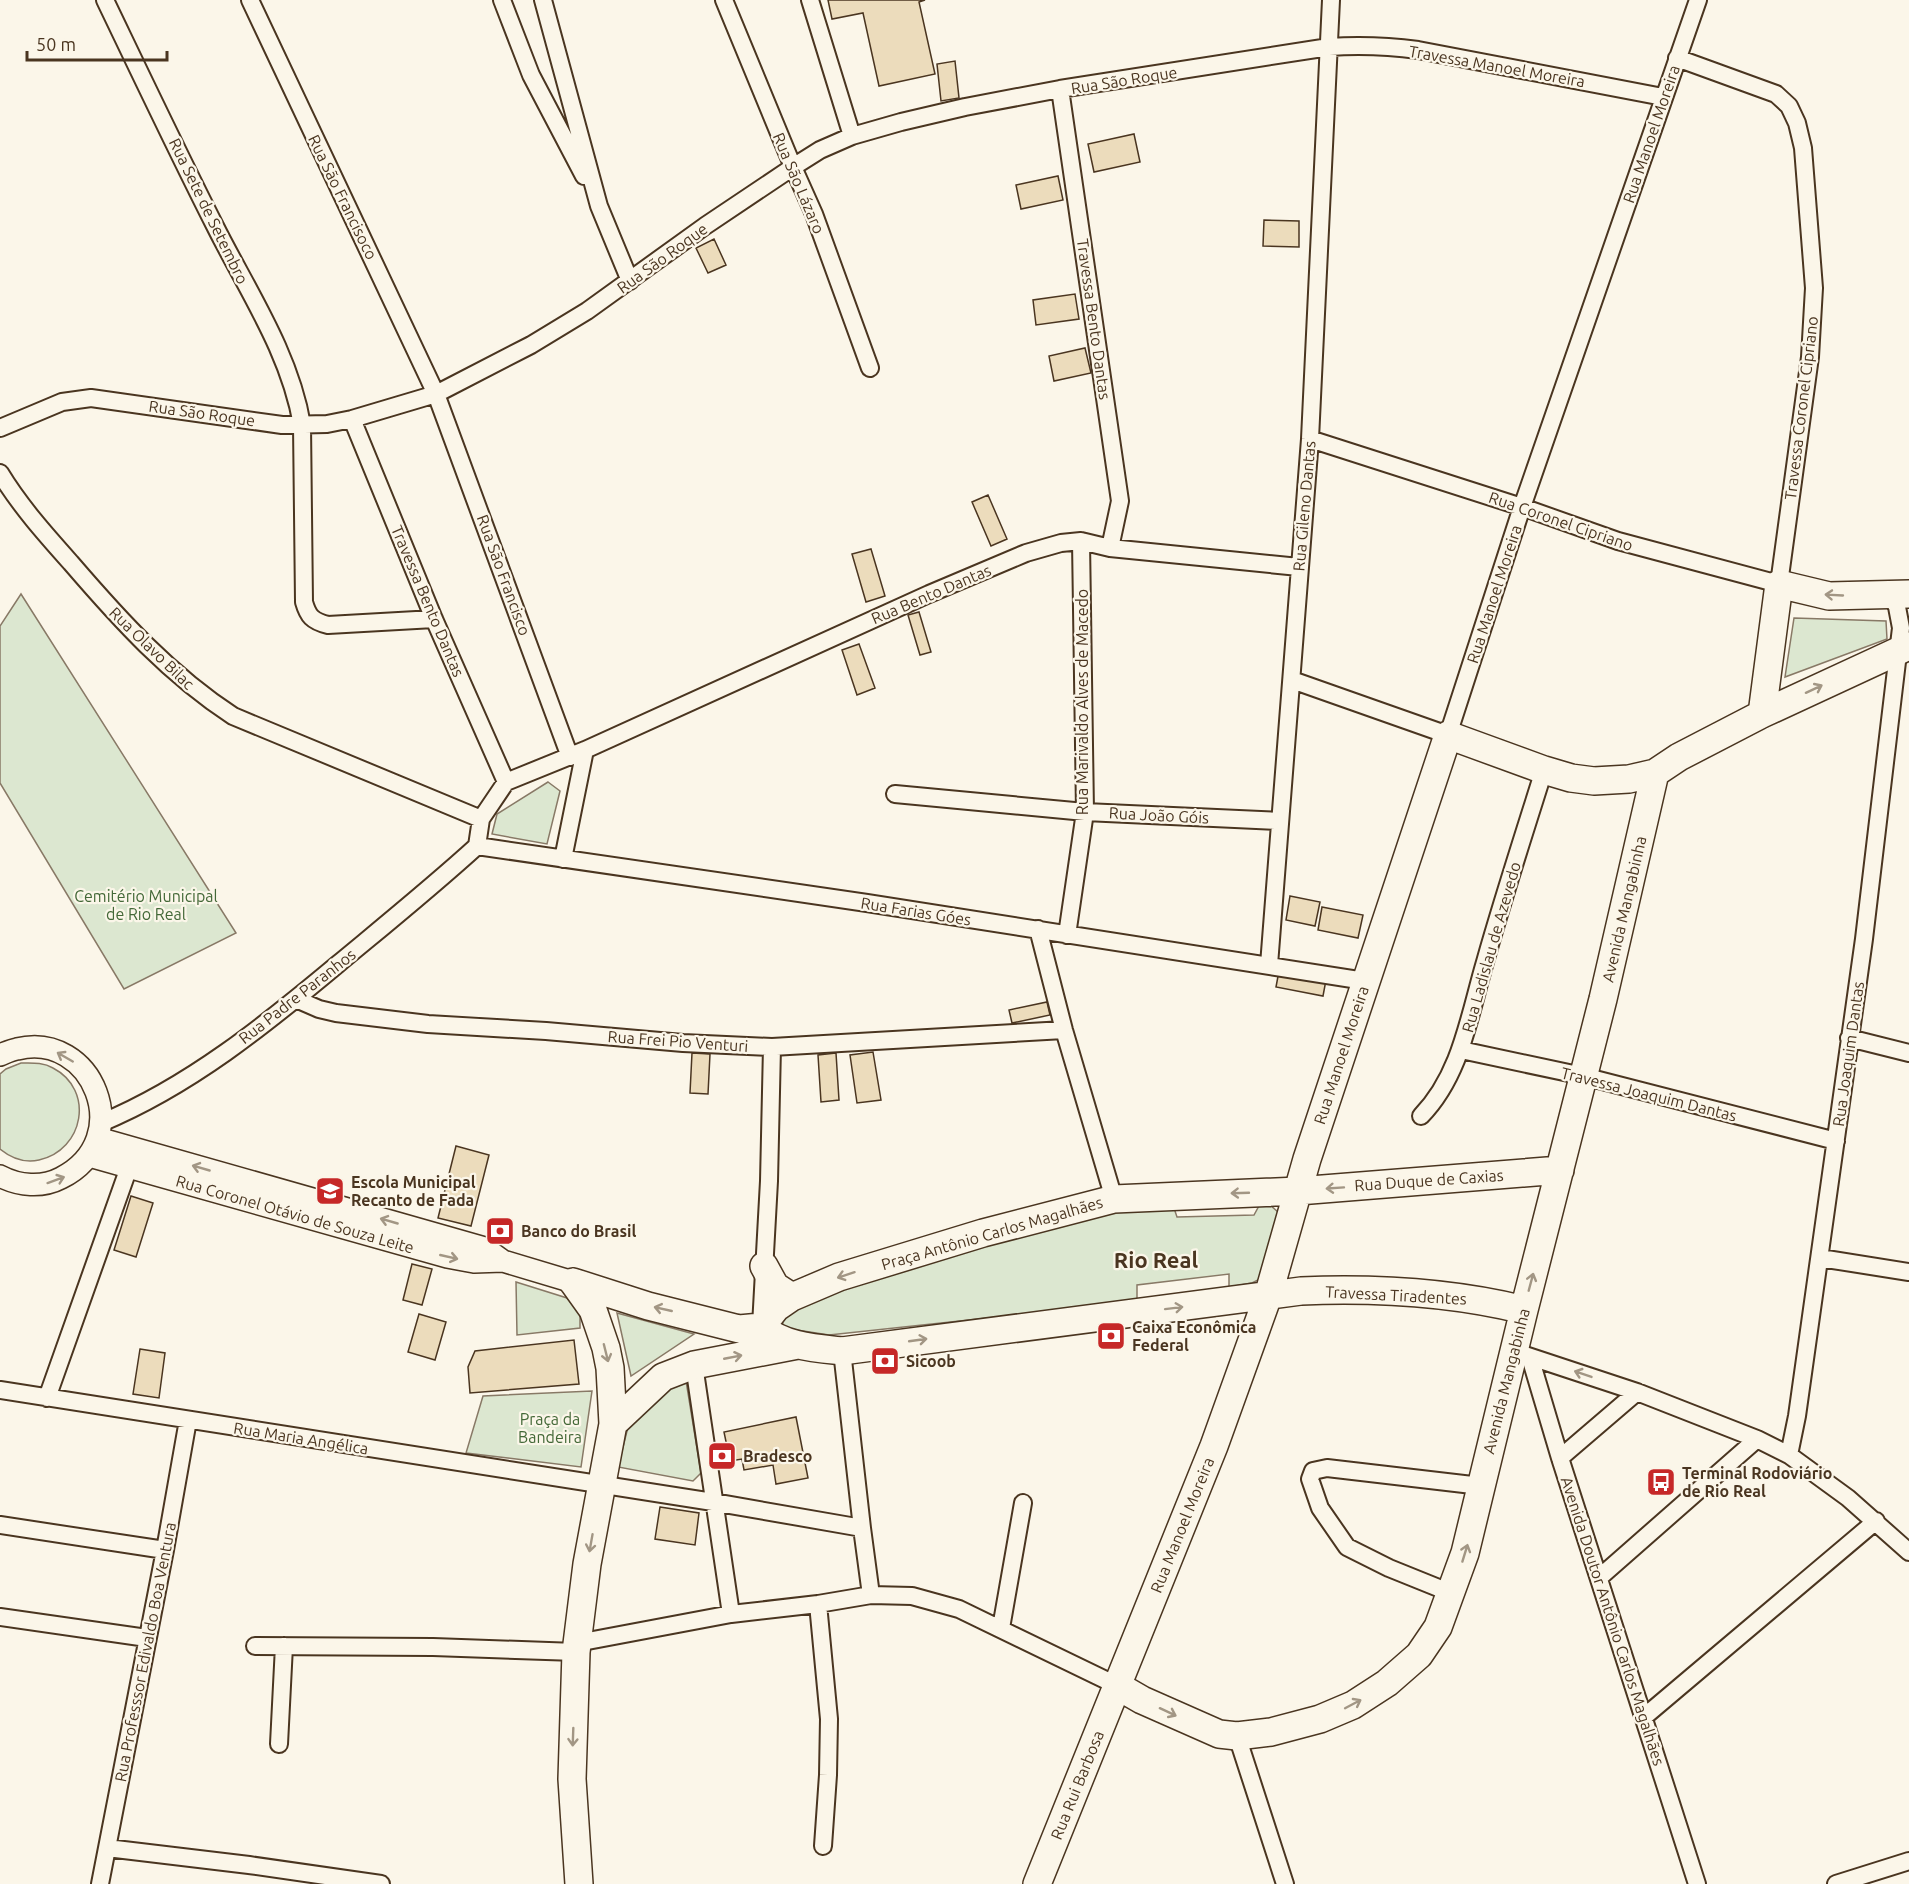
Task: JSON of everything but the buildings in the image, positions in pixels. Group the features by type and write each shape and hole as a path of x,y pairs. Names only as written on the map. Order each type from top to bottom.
{"main road":[{"path":"1762,714 1779,584 1829,596 1900,595"},
{"path":"1448,735 1571,778 1594,781 1629,779 1655,773 1679,757 1762,714 1903,648"},
{"name":"Rua Manoel Moreira","path":"1298,1191 1365,981 1448,735"},
{"name":"Avenida Mangabinha","path":"1116,1685 1142,1700 1219,1734 1237,1736 1271,1732 1320,1719 1353,1706 1378,1689 1419,1655 1438,1628 1465,1553 1481,1486 1522,1354 1524,1310 1604,999 1655,773"},
{"name":"Rua Duque de Caxias","path":"1298,1191 1560,1170"},
{"path":"573,1282 648,1306 750,1328 799,1345 842,1351 973,1332 1268,1296 1298,1191"},
{"name":"Praça Antônio Carlos Magalhães","path":"750,1328 792,1297 839,1277 1053,1214 1114,1199 1298,1191"},
{"path":"764,1266 775,1286 792,1297"},
{"path":"573,1282 593,1310 606,1348 610,1368 613,1424 587,1564 577,1648 572,1779 579,1884"},
{"name":"Travessa Tiradentes","path":"1268,1296 1301,1291 1341,1289 1466,1298 1524,1310"},
{"name":"Rua Manoel Moreira","path":"1116,1685 1214,1446 1268,1296"},
{"path":"613,1424 663,1377 675,1361 750,1328"},
{"path":"663,1377 694,1365 799,1345"},
{"name":"Rua Rui Barbosa","path":"1037,1884 1116,1685"}],"street":[{"name":"Rua Sete de Setembro","path":"105,0 214,225 276,343 292,382 302,425 304,602 308,615 315,622 328,625 434,619"},
{"name":"Rua São Francisoco","path":"250,0 436,394"},
{"path":"502,0 531,75 599,206 630,281"},
{"path":"543,0 599,206"},
{"name":"Rua São Lázaro","path":"724,0 814,214 870,368"},
{"path":"810,0 852,136"},
{"name":"Rua Gileno Dantas","path":"1269,964 1310,439 1331,0"},
{"name":"Rua Manoel Moreira","path":"1448,735 1522,507 1698,0"},
{"name":"Travessa Manoel Moreira","path":"1329,47 1381,45 1418,50 1663,97"},
{"name":"Rua São Roque","path":"0,428 62,402 91,398 236,419 302,425 327,424 352,419 436,394 531,345 587,311 705,226 793,167 820,150 852,136 965,107 1329,47"},
{"name":"Travessa Coronel Cipriano","path":"1677,58 1776,94 1789,106 1797,123 1803,148 1814,288 1810,357 1779,584"},
{"name":"Travessa Bento Dantas","path":"1060,90 1120,501 1110,548"},
{"name":"Rua São Francisco","path":"436,394 577,753"},
{"name":"Travessa Bento Dantas","path":"352,419 434,619 506,782"},
{"name":"Rua Coronel Cipriano","path":"1310,439 1522,507 1618,541 1779,584"},
{"name":"Rua Olavo Bilac","path":"0,473 40,528 105,602 172,671 203,697 233,716 481,819"},
{"name":"Rua Bento Dantas","path":"506,782 577,753 929,594 1026,553 1061,543 1081,541 1110,548 1299,567"},
{"name":"Rua Marivaldo Alves de Macedo","path":"1067,935 1085,812 1081,541"},
{"name":"Rua Joaquim Dantas","path":"1789,1455 1797,1416 1820,1258 1903,648 1900,595"},
{"path":"1292,680 1448,735"},
{"path":"563,859 577,753"},
{"name":"Rua Ladislau de Azevedo","path":"1421,1116 1445,1083 1461,1050 1484,963 1544,770"},
{"path":"477,846 481,819 506,782"},
{"name":"Rua João Góis","path":"895,794 1085,812 1280,821"},
{"name":"Rua Farias Góes","path":"477,846 1269,964 1365,981"},
{"name":"Rua Padre Paranhos","path":"96,1139 124,1113 171,1089 296,999 427,892 477,846"},
{"path":"1038,929 1064,1030 1114,1199"},
{"name":"Rua Frei Pio Venturi","path":"296,999 319,1009 336,1013 428,1024 546,1031 682,1043 772,1047 1064,1030"},
{"path":"1849,1038 1909,1053"},
{"path":"0,1055 18,1048 39,1047 60,1052 78,1064 92,1081 100,1101 96,1139 73,1172 53,1182 31,1185 9,1181 0,1176"},
{"path":"750,1328 764,1266 769,1181 772,1047"},
{"name":"Travessa Joaquim Dantas","path":"1461,1050 1583,1076 1836,1141"},
{"name":"Rua Coronel Otávio de Souza Leite","path":"96,1139 132,1159 485,1248 503,1261 573,1282"},
{"path":"47,1398 132,1159"},
{"path":"1820,1258 1909,1272"},
{"path":"842,1351 872,1595"},
{"path":"1522,1354 1637,1392 1757,1439 1789,1455 1906,1544"},
{"name":"Avenida Doutor Antônio Carlos Magalhães","path":"1522,1354 1600,1577 1697,1884"},
{"path":"694,1365 731,1614"},
{"name":"Rua Maria Angélica","path":"0,1390 602,1485"},
{"path":"1560,1458 1637,1392"},
{"name":"Rua Professsor Edivaldo Boa Ventura","path":"100,1884 188,1420"},
{"path":"1600,1577 1757,1439"},
{"path":"1451,1593 1389,1568 1347,1547 1320,1508 1310,1479 1313,1472 1327,1468 1481,1486"},
{"path":"602,1485 862,1528"},
{"path":"1000,1628 1023,1503"},
{"path":"1644,1717 1876,1521"},
{"path":"0,1525 165,1550"},
{"path":"255,1646 577,1648 731,1614 872,1595 912,1596 959,1609 1116,1685"},
{"path":"818,1604 829,1719 823,1846"},
{"path":"0,1617 147,1638"},
{"path":"279,1744 284,1646"},
{"path":"1237,1736 1286,1884"},
{"path":"106,1848 381,1884"},
{"path":"1836,1884 1909,1861"}],"green space":[{"name":"Cemitério Municipal de Rio Real","path":"21,594 236,933 124,989 0,783 0,626"},
{"path":"1794,618 1886,621 1887,639 1785,677"},
{"path":"548,782 560,791 547,844 492,834 497,814"},
{"path":"21,1063 41,1064 53,1068 66,1078 75,1090 79,1104 79,1118 66,1144 54,1154 39,1160 18,1159 0,1149 0,1074"},
{"path":"1260,1204 1270,1205 1278,1212 1260,1279 1252,1283 1229,1287 1229,1274 1137,1285 1137,1302 829,1335 784,1328 781,1317 845,1282 1110,1208 1173,1205 1177,1217 1254,1215"},
{"path":"516,1282 567,1298 580,1313 580,1328 517,1335"},
{"path":"617,1313 694,1334 631,1376"},
{"name":"Praça da Bandeira","path":"673,1380 686,1381 701,1473 693,1481 618,1467 628,1427"},
{"name":"Praça da Bandeira","path":"592,1391 581,1467 466,1453 483,1396"}],"place":[{"name":"Escola Municipal Recanto de Fada","path":"330,1191"},
{"name":"Banco do Brasil","path":"500,1231"},
{"name":"Caixa Econômica Federal","path":"1111,1336"},
{"name":"Sicoob","path":"885,1361"},
{"name":"Bradesco","path":"722,1456"},
{"name":"Terminal Rodoviário de Rio Real","path":"1661,1482"}],"district":[{"name":"Rio Real","path":"1156,1260"}]}
